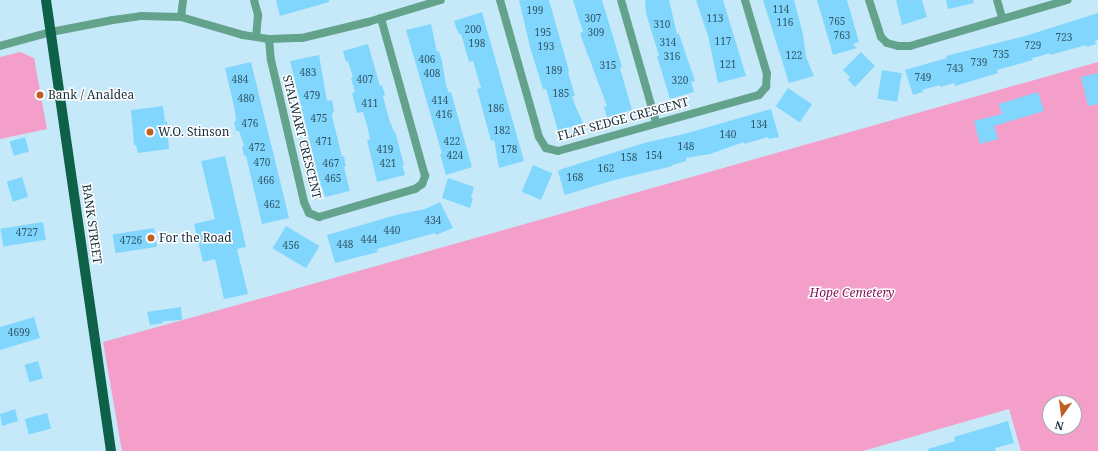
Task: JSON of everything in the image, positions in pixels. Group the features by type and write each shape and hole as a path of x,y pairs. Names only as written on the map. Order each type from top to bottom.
{"main road":[{"name":"BANK STREET","path":"46,0 111,451"}],"street":[{"path":"181,17 183,0"},
{"path":"254,0 258,15 256,37"},
{"path":"0,46 51,32 142,16 181,17 256,37 269,39 302,38 381,18 441,0"},
{"name":"FLAT SEDGE CRESCENT","path":"500,0 539,137 546,148 558,150 759,94 766,87 767,74 745,0"},
{"path":"621,0 656,122"},
{"path":"869,0 881,37 887,43 898,46 910,46 1067,0"},
{"path":"997,0 1002,18"},
{"name":"STALWART CRESCENT","path":"269,39 271,60 304,202 309,213 319,217 415,189 422,184 425,176 381,18"}],"green space":[{"path":"20,52 34,58 47,129 0,139 0,57"},
{"name":"Hope Cemetery","path":"1098,62 1098,451 1021,451 1009,409 863,451 122,451 103,342"}],"building":[{"path":"276,0 329,0 329,2 280,16"},
{"path":"519,0 549,0 575,96 572,96 583,123 558,131 546,89 543,89 530,47"},
{"path":"573,0 602,0 622,67 620,68 632,110 607,117 604,107 607,106 580,33 583,32"},
{"path":"645,0 669,0 677,34 679,34 695,81 691,82 694,92 670,99 646,13"},
{"path":"696,0 723,0 746,76 718,83 708,36"},
{"path":"763,0 794,0 803,34 806,57 814,76 789,83"},
{"path":"817,0 847,0 859,42 853,44 857,48 833,55"},
{"path":"896,0 922,0 927,17 902,25"},
{"path":"946,0 973,0 974,3 948,9"},
{"path":"482,12 524,161 499,168 494,140 491,141 477,89 481,88 473,61 469,62 461,34 459,34 454,21"},
{"path":"1098,13 1098,40 1095,41 1096,44 1087,47 1086,45 1050,55 1049,53 1032,58 1033,60 997,70 998,73 955,86 954,83 940,87 940,85 922,90 923,92 913,95 905,70 947,58 946,56 1025,36"},
{"path":"431,24 437,52 439,51 442,61 446,85 449,93 451,92 472,167 446,175 440,154 442,154 406,30"},
{"path":"368,44 380,86 382,85 385,95 383,96 389,119 394,132 395,131 404,165 402,165 405,175 377,182 367,140 370,139 368,129 363,112 357,113 352,93 355,92 351,78 353,77 343,51"},
{"path":"861,52 875,66 855,87 848,80 850,77 843,70"},
{"path":"319,55 327,101 332,100 334,110 332,116 342,157 344,156 346,166 344,167 350,191 325,197 321,187 290,61"},
{"path":"251,62 289,218 262,224 246,156 244,156 242,147 244,145 239,131 236,131 234,122 236,121 235,111 225,68"},
{"path":"882,70 902,73 897,102 877,99"},
{"path":"1098,73 1098,104 1088,106 1081,77"},
{"path":"788,88 812,104 800,122 776,106"},
{"path":"1038,92 1044,111 994,126 998,139 980,144 974,121 1002,114 999,104"},
{"name":"W.O. Stinson","path":"163,106 165,122 167,121 169,149 138,153 136,145 134,145 131,110"},
{"path":"771,109 779,137 769,139 768,137 744,144 744,142 710,154 686,158 686,161 672,165 673,166 614,180 565,195 564,193 558,171 562,169 644,143 684,134"},
{"path":"25,137 29,151 14,156 10,141"},
{"path":"225,156 246,247 237,249 248,294 224,299 215,259 203,262 194,224 215,219 201,161"},
{"path":"533,165 552,173 541,200 522,192"},
{"path":"22,177 28,197 13,202 7,182"},
{"path":"448,178 474,187 470,208 442,198"},
{"path":"440,202 453,228 436,235 435,233 377,249 378,252 335,263 327,235 396,215 425,209"},
{"path":"43,222 46,240 3,247 1,229"},
{"path":"286,226 319,246 306,268 273,248"},
{"path":"154,228 157,247 115,253 113,235"},
{"path":"181,307 182,320 162,321 163,323 150,325 147,312"},
{"path":"34,317 40,338 0,350 0,327"},
{"path":"38,361 43,378 30,382 25,365"},
{"path":"15,409 18,421 2,426 0,414"},
{"path":"47,413 51,428 29,434 25,419"},
{"path":"1008,421 1014,443 995,448 996,451 928,451 928,449 955,441 954,437"}],"place":[{"name":"Bank / Analdea","path":"40,95"},
{"name":"W.O. Stinson","path":"150,132"},
{"name":"For the Road","path":"151,238"}]}
